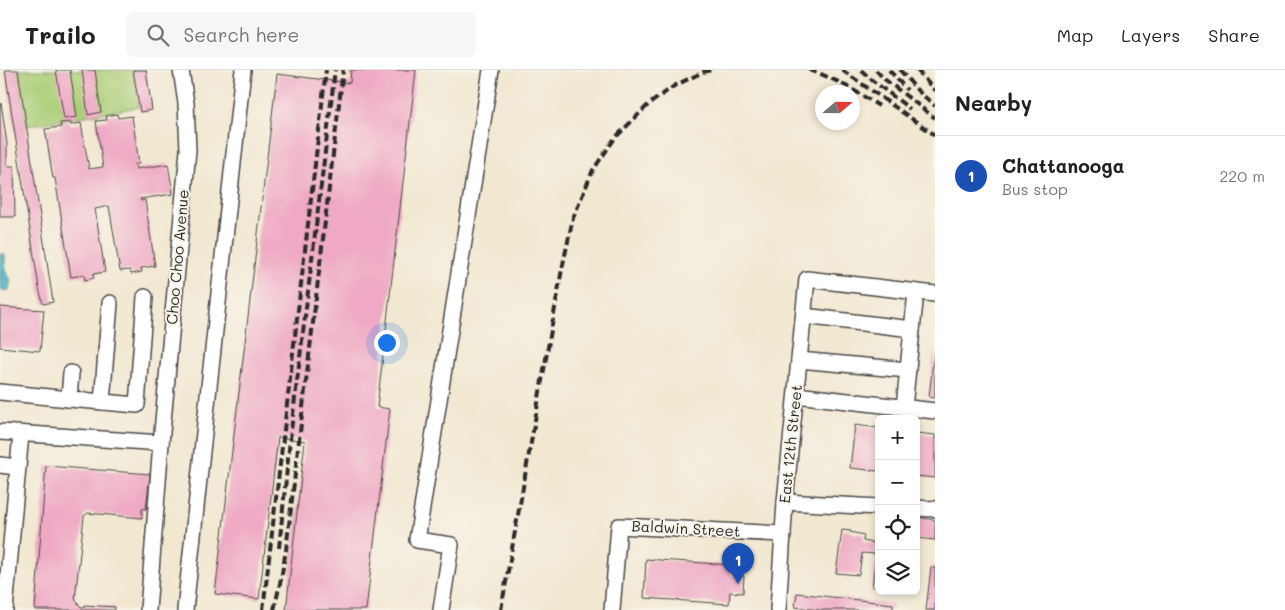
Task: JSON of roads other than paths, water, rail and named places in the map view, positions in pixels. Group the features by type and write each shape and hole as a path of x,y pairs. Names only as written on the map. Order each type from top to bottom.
{"street":[{"name":"Choo Choo Avenue","path":"148,610 188,150 186,103 181,70"},
{"path":"185,610 243,70"},
{"path":"441,610 451,545 417,540 491,70"},
{"name":"East 12th Street","path":"778,610 784,502 807,279 916,292"},
{"path":"904,407 916,292 935,294"},
{"path":"0,392 137,405 145,297"},
{"path":"102,402 110,303"},
{"path":"804,316 912,329"},
{"path":"799,360 908,370"},
{"path":"70,399 71,373"},
{"path":"796,395 935,411"},
{"path":"0,432 161,444"},
{"path":"5,610 21,434"},
{"path":"0,465 17,467"},
{"path":"784,502 875,507"},
{"path":"920,508 935,509"},
{"name":"Baldwin Street","path":"612,610 619,526 783,534"}],"water":[{"path":"0,254 5,254 6,271 11,280 9,290 0,291"}],"railway":[{"path":"263,610 326,70"},
{"path":"279,548 290,439 335,70"},
{"path":"274,610 286,550 343,70"},
{"path":"501,610 562,269 573,218 593,170 615,138 648,105 674,86 703,72 712,70"},
{"path":"809,70 837,81 879,106"},
{"path":"842,70 935,135"},
{"path":"861,70 910,109"},
{"path":"876,70 883,78 935,118"},
{"path":"889,70 907,90"},
{"path":"900,70 917,90 935,106"},
{"path":"917,70 935,91"}],"place":[{"name":"Chattanooga","path":"738,584"}]}
